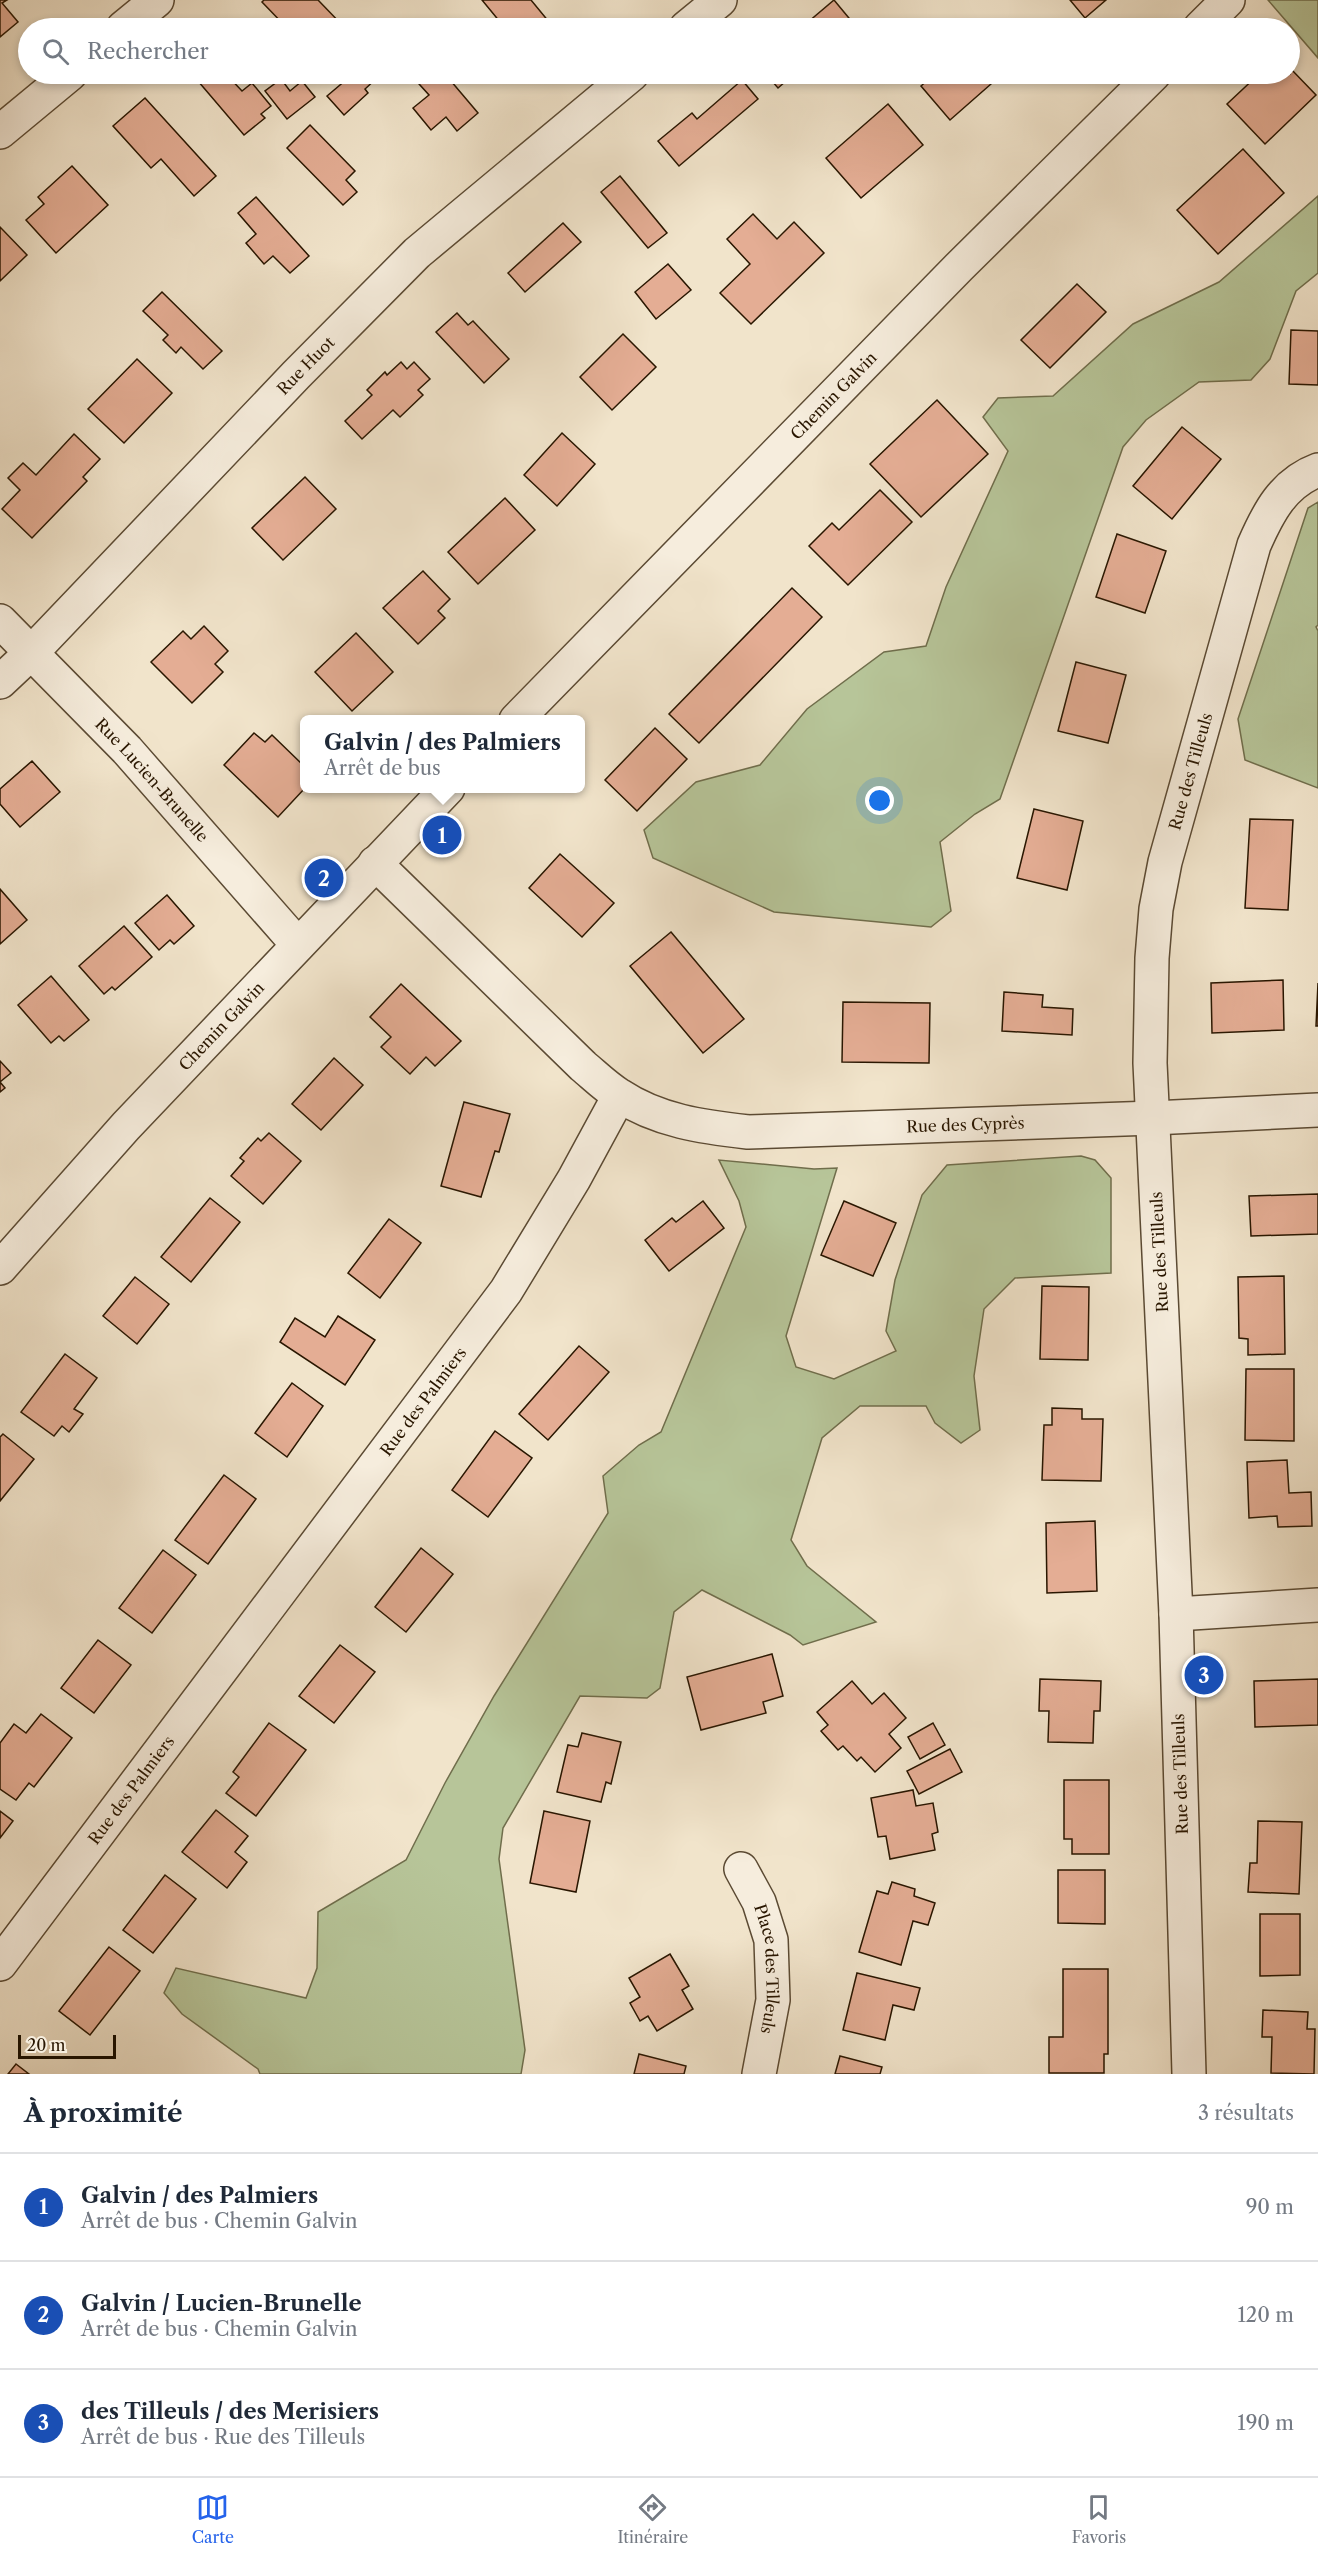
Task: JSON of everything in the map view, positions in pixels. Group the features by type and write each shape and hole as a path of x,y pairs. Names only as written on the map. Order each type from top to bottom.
{"street":[{"path":"135,18 157,0"},
{"path":"698,18 720,0"},
{"path":"1210,18 1228,0"},
{"path":"0,132 58,84"},
{"name":"Rue Huot","path":"0,682 32,652 304,367 409,262 620,84"},
{"name":"Chemin Galvin","path":"521,715 959,267 1144,84"},
{"name":"Rue des Tilleuls","path":"1189,2074 1176,1614 1150,1063 1152,958 1156,909 1165,862 1254,544 1268,511 1287,490 1310,473 1318,470"},
{"name":"Rue Lucien-Brunelle","path":"0,621 127,750 298,945"},
{"name":"Chemin Galvin","path":"0,1268 126,1126 375,862 444,793"},
{"path":"375,862 583,1066 619,1096"},
{"name":"Rue des Cyprès","path":"619,1096 655,1114 699,1127 748,1132 1318,1110"},
{"name":"Rue des Palmiers","path":"0,1964 506,1291 574,1179 619,1096"},
{"path":"1176,1614 1318,1605"},
{"name":"Place des Tilleuls","path":"741,1869 759,1902 771,1940 773,2000 759,2074"}],"green space":[{"path":"1268,0 1318,0 1318,58 1300,37 1300,18 1284,18"},
{"path":"1318,196 1318,273 1296,291 1270,359 1251,380 1199,382 1146,420 1123,447 1000,799 975,814 940,842 951,911 931,927 774,912 653,858 644,830 696,782 760,765 807,709 884,652 926,646 946,587 1008,451 983,417 998,398 1053,396 1133,324 1219,282"},
{"path":"1318,502 1318,625 1316,627 1318,631 1318,788 1245,760 1238,719 1308,508"},
{"path":"1081,1156 1095,1160 1111,1178 1111,1273 1015,1278 984,1309 974,1376 980,1430 961,1443 935,1423 926,1406 860,1406 822,1438 791,1540 807,1566 876,1622 803,1645 790,1635 702,1590 674,1612 660,1688 647,1698 580,1696 503,1828 499,1859 525,2050 521,2074 260,2074 258,2069 182,2014 164,1993 176,1968 306,1998 317,1968 318,1912 406,1860 445,1783 494,1696 608,1513 603,1476 639,1445 661,1432 746,1227 739,1201 719,1160 814,1169 837,1168 786,1336 796,1367 834,1379 896,1351 886,1331 895,1280 922,1195 947,1165"}],"building":[{"path":"0,0 7,0 2,3 18,22 0,37"},
{"path":"264,0 318,0 335,18 277,18 262,2"},
{"path":"482,0 531,0 546,18 497,18"},
{"path":"834,0 849,18 813,18"},
{"path":"1070,0 1106,0 1085,18"},
{"path":"1300,78 1316,95 1265,144 1227,104 1248,84 1300,84"},
{"path":"201,84 235,84 242,91 253,84 271,106 261,114 265,118 244,135"},
{"path":"274,84 285,84 290,91 298,84 304,84 315,97 287,119 265,91"},
{"path":"341,84 370,84 365,89 368,93 344,115 327,96"},
{"path":"419,84 453,84 478,113 457,131 446,117 431,130 413,108 429,95"},
{"path":"737,84 745,84 758,99 679,166 658,141 692,113 697,119"},
{"path":"923,84 991,84 950,120 921,86"},
{"path":"145,98 216,176 194,196 161,159 151,168 113,126"},
{"path":"888,104 923,145 861,198 826,158"},
{"path":"310,125 355,171 346,180 357,192 343,205 287,148"},
{"path":"1243,149 1284,193 1218,254 1177,210"},
{"path":"72,166 108,205 56,253 26,220 44,204 38,197"},
{"path":"620,176 667,233 648,248 601,192"},
{"path":"256,197 309,256 290,273 273,256 264,264 246,243 256,234 238,213"},
{"path":"753,214 777,239 794,222 824,253 751,324 720,293 750,264 727,239"},
{"path":"563,223 581,242 525,292 508,273"},
{"path":"0,227 27,255 0,281"},
{"path":"668,264 691,290 656,319 635,292"},
{"path":"1077,284 1106,312 1050,368 1021,340"},
{"path":"162,292 222,351 203,369 181,347 176,353 163,340 168,335 143,311"},
{"path":"457,313 468,325 473,321 509,359 484,383 436,332"},
{"path":"1291,330 1318,331 1318,385 1289,384"},
{"path":"623,334 656,367 612,410 580,377"},
{"path":"137,359 172,393 124,443 88,409"},
{"path":"401,362 407,369 414,362 430,379 418,390 423,395 400,417 393,410 362,439 345,421 372,395 367,390 385,372 387,375"},
{"path":"937,400 988,454 921,517 870,464"},
{"path":"1182,427 1221,459 1172,519 1133,486"},
{"path":"562,433 595,464 557,506 524,475"},
{"path":"74,434 100,459 83,477 87,481 32,538 2,509 20,490 8,478 23,463 36,475"},
{"path":"305,477 336,509 283,560 252,528"},
{"path":"880,490 912,522 848,585 809,546 832,523 839,530"},
{"path":"505,498 535,530 478,584 448,552"},
{"path":"1117,534 1166,551 1145,613 1096,597"},
{"path":"423,571 450,599 438,611 445,618 418,644 383,608"},
{"path":"792,588 822,617 699,743 669,714"},
{"path":"204,626 228,651 215,664 223,672 192,703 151,662 183,631 191,639"},
{"path":"356,633 393,672 352,711 315,672"},
{"path":"1076,662 1126,675 1108,743 1058,731"},
{"path":"655,728 687,759 637,811 605,780"},
{"path":"254,733 265,742 272,735 300,762 300,793 278,817 224,765"},
{"path":"32,761 60,792 20,827 0,804 0,789"},
{"path":"1034,809 1083,821 1067,890 1017,878"},
{"path":"1250,819 1293,820 1288,910 1245,908"},
{"path":"560,854 614,903 582,937 529,888"},
{"path":"0,889 27,920 0,944"},
{"path":"167,895 194,926 174,944 170,940 159,950 135,923"},
{"path":"124,926 152,957 115,990 112,987 104,994 79,966"},
{"path":"671,932 744,1019 703,1053 630,966"},
{"path":"51,976 89,1020 64,1041 59,1036 51,1043 18,1005"},
{"path":"1283,980 1284,1030 1212,1033 1211,983"},
{"path":"1318,983 1318,1026 1316,1026"},
{"path":"401,984 461,1041 435,1066 426,1057 410,1074 381,1047 391,1037 370,1017"},
{"path":"1004,992 1043,995 1042,1007 1073,1009 1072,1035 1002,1031"},
{"path":"843,1002 930,1003 929,1063 842,1062"},
{"path":"334,1058 363,1085 321,1130 292,1104"},
{"path":"0,1061 11,1073 0,1082"},
{"path":"0,1082 5,1088 0,1092"},
{"path":"464,1102 510,1114 499,1152 495,1151 481,1197 441,1186"},
{"path":"269,1133 301,1161 263,1204 231,1176 244,1161 240,1158 258,1138 261,1141"},
{"path":"1318,1194 1318,1234 1251,1236 1249,1196"},
{"path":"210,1198 240,1222 191,1282 161,1257"},
{"path":"703,1201 724,1228 669,1271 645,1240 672,1218 676,1222"},
{"path":"844,1201 896,1223 873,1276 821,1255"},
{"path":"389,1219 421,1243 380,1298 348,1273"},
{"path":"1284,1276 1285,1354 1248,1355 1248,1339 1239,1338 1238,1277"},
{"path":"135,1277 169,1304 137,1344 103,1316"},
{"path":"1042,1286 1089,1287 1088,1360 1040,1359"},
{"path":"338,1316 375,1340 345,1385 280,1342 295,1318 325,1337"},
{"path":"579,1346 609,1372 548,1440 519,1414"},
{"path":"65,1354 97,1378 74,1409 83,1414 69,1432 62,1426 54,1436 21,1412"},
{"path":"1246,1369 1294,1369 1294,1441 1245,1440"},
{"path":"292,1383 323,1406 287,1457 255,1433"},
{"path":"1052,1408 1082,1409 1082,1419 1103,1419 1101,1481 1042,1480 1044,1425 1052,1425"},
{"path":"495,1431 532,1458 488,1517 452,1490"},
{"path":"3,1434 34,1459 0,1501 0,1437"},
{"path":"1287,1460 1289,1493 1311,1492 1312,1526 1278,1527 1277,1516 1249,1518 1247,1462"},
{"path":"224,1475 256,1499 208,1564 175,1540"},
{"path":"1095,1521 1097,1591 1047,1593 1046,1523"},
{"path":"421,1548 453,1574 406,1632 375,1607"},
{"path":"163,1550 196,1575 152,1633 119,1608"},
{"path":"98,1640 131,1665 94,1713 61,1688"},
{"path":"340,1645 375,1672 334,1723 299,1696"},
{"path":"772,1654 783,1696 763,1702 766,1713 701,1730 687,1677"},
{"path":"1040,1679 1101,1681 1100,1711 1094,1711 1093,1743 1048,1742 1049,1711 1039,1711"},
{"path":"1318,1679 1318,1725 1255,1727 1254,1681"},
{"path":"852,1681 872,1704 884,1693 906,1718 889,1734 901,1748 875,1772 861,1757 857,1761 843,1746 838,1750 821,1731 828,1725 817,1712"},
{"path":"41,1714 72,1738 34,1787 29,1783 16,1800 0,1789 0,1743 14,1724 26,1733"},
{"path":"269,1723 306,1750 256,1816 226,1793 239,1777 233,1772"},
{"path":"933,1723 945,1745 920,1759 908,1737"},
{"path":"582,1733 621,1742 611,1784 606,1782 601,1802 557,1792 568,1745 578,1747"},
{"path":"950,1749 962,1772 919,1794 907,1771"},
{"path":"1064,1780 1109,1780 1109,1854 1072,1854 1072,1839 1064,1839"},
{"path":"913,1790 916,1806 933,1803 938,1832 932,1834 935,1850 890,1859 886,1836 878,1837 871,1798"},
{"path":"216,1810 248,1836 235,1852 247,1862 227,1888 182,1852"},
{"path":"0,1811 13,1821 0,1838"},
{"path":"544,1811 590,1821 576,1892 530,1883"},
{"path":"1258,1821 1302,1822 1299,1894 1248,1892 1250,1863 1257,1863"},
{"path":"1058,1870 1105,1870 1105,1924 1058,1923"},
{"path":"165,1875 196,1899 153,1953 123,1930"},
{"path":"892,1882 915,1889 914,1896 935,1903 928,1925 913,1921 901,1965 859,1952 877,1891 888,1894"},
{"path":"1260,1914 1300,1914 1300,1975 1260,1976"},
{"path":"109,1947 140,1971 90,2035 59,2011"},
{"path":"670,1954 689,1986 682,1990 693,2009 657,2031 648,2016 640,2021 630,2003 640,1997 629,1978"},
{"path":"1063,1969 1108,1969 1108,2054 1104,2054 1104,2073 1049,2073 1049,2037 1063,2037"},
{"path":"857,1973 920,1988 914,2010 893,2005 885,2040 843,2030"},
{"path":"1263,2010 1308,2012 1307,2029 1315,2029 1314,2074 1271,2073 1272,2037 1262,2037"},
{"path":"639,2054 686,2066 684,2074 634,2074"},
{"path":"840,2056 882,2067 880,2074 835,2074"},
{"path":"16,2064 29,2074 8,2074"}],"place":[{"name":"Galvin / des Palmiers","path":"442,835"},
{"name":"Galvin / Lucien-Brunelle","path":"324,878"},
{"name":"des Tilleuls / des Merisiers","path":"1204,1675"}]}
